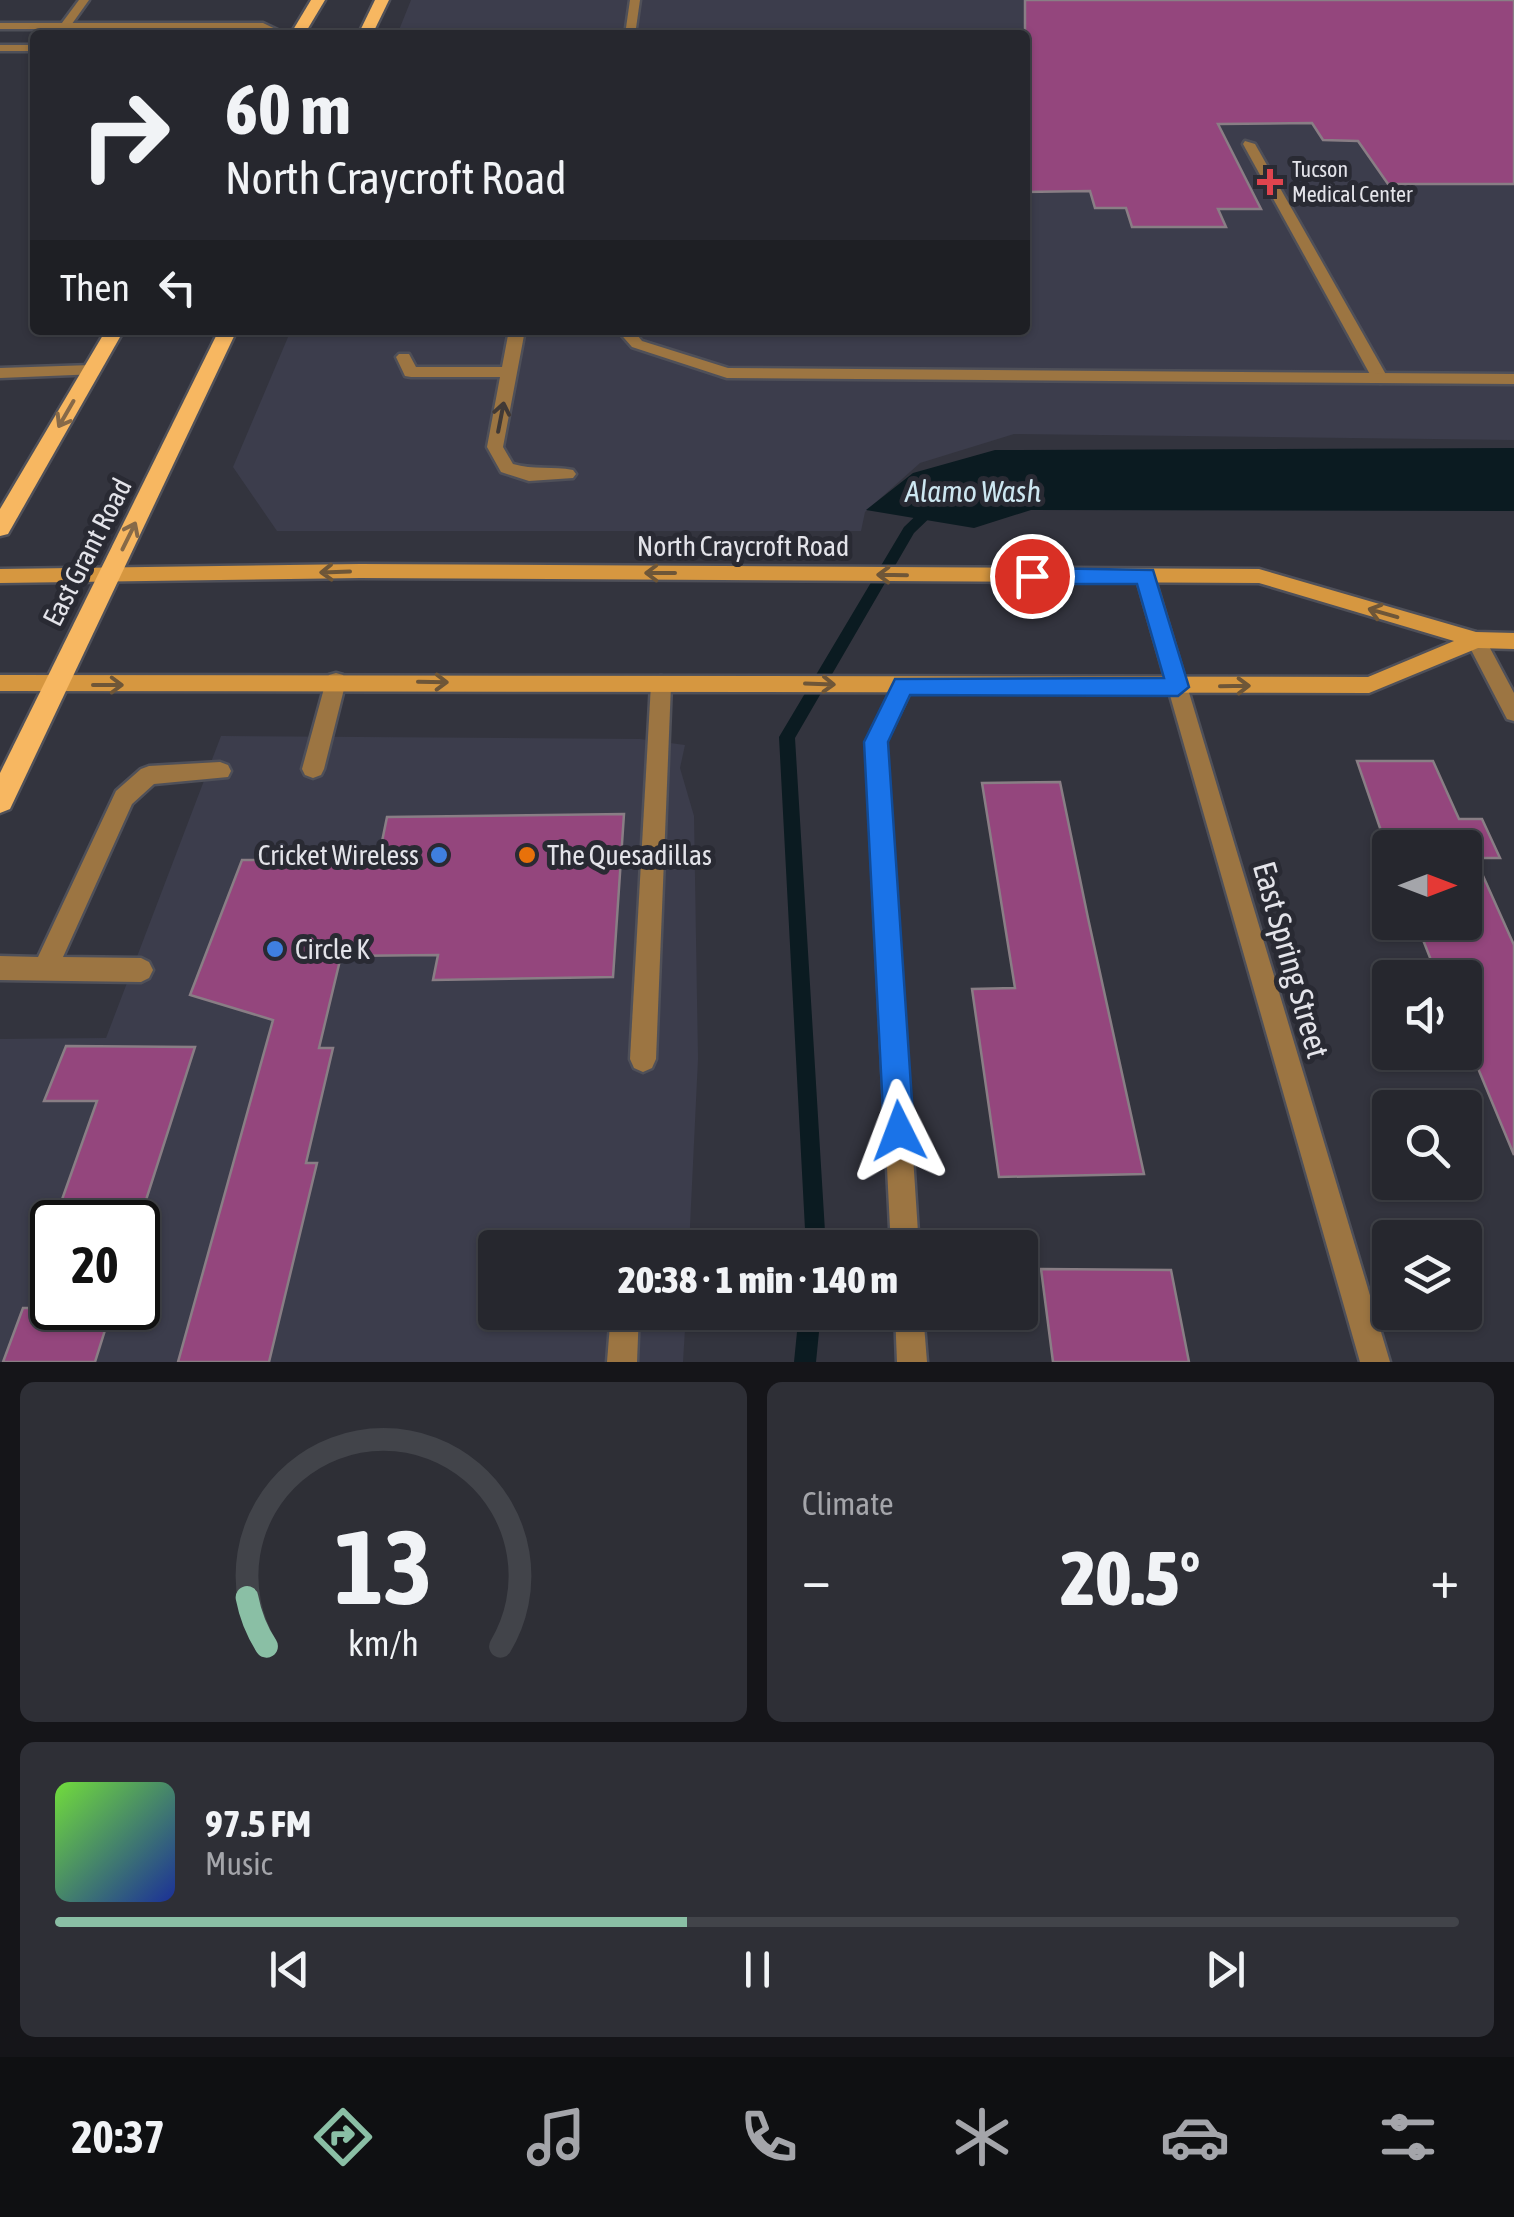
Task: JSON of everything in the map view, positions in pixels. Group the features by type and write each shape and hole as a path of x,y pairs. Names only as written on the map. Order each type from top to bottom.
{"main road":[{"path":"300,30 318,0"},
{"path":"367,30 382,0"},
{"path":"0,528 111,335"},
{"name":"East Grant Road","path":"0,801 226,335"},
{"name":"North Craycroft Road","path":"0,576 108,578 360,571 1260,576 1476,640 1514,641"},
{"name":"North Craycroft Road","path":"0,683 53,686 336,681 748,682 1178,687 1369,684 1476,640"}],"street":[{"path":"62,30 84,0"},
{"path":"631,30 636,0"},
{"path":"0,26 49,30"},
{"path":"101,30 263,26 272,30"},
{"path":"0,48 30,48"},
{"path":"1249,144 1380,378"},
{"path":"517,335 495,448 506,468 530,475 567,474"},
{"path":"629,335 637,344 727,372 1514,379"},
{"path":"404,357 411,372 509,372"},
{"path":"0,373 92,370"},
{"name":"East Spring Street","path":"1145,576 1375,1362"},
{"path":"1476,640 1514,713"},
{"path":"313,769 336,681"},
{"path":"643,1060 661,684"},
{"path":"898,686 876,742 905,1230"},
{"path":"45,969 124,798 149,775 220,771"},
{"path":"0,968 141,970"},
{"path":"622,1362 624,1330"},
{"path":"910,1330 912,1362"}],"shaded area":[{"name":"Tucson Medical Center","path":"411,0 1514,0 1514,440 1014,434 920,463 865,512 861,531 277,531 233,467 289,335 1030,335 1030,30 399,30"},
{"path":"221,736 640,739 685,745 680,768 694,816 698,1059 690,1230 478,1230 478,1330 685,1330 683,1362 0,1362 0,1039 106,1038"}],"water":[{"name":"Alamo Wash","path":"1514,448 1514,511 1031,510 974,528 866,510 913,473 995,450"}],"building":[{"path":"1025,0 1514,0 1514,184 1388,184 1358,141 1323,140 1312,123 1218,124 1261,209 1218,209 1226,227 1132,227 1126,208 1095,208 1090,191 1030,192 1030,30 1025,30"},
{"path":"1357,761 1433,761 1459,819 1482,819 1500,858 1482,858 1482,830 1381,830"},
{"path":"1060,782 1144,1174 999,1177 972,989 1015,988 982,783"},
{"path":"624,814 613,977 433,980 438,955 341,956 319,1048 333,1048 306,1163 317,1163 269,1362 178,1362 273,1020 190,995 242,860 378,861 387,817"},
{"path":"1482,874 1514,945 1514,1155 1479,1070 1482,1070 1482,960 1431,960 1423,940 1482,940"},
{"path":"66,1046 195,1047 146,1200 62,1200 97,1101 44,1101"},
{"path":"1041,1269 1171,1270 1189,1362 1053,1362"},
{"path":"23,1308 30,1308 30,1330 105,1330 95,1362 3,1362"}],"waterway":[{"name":"Alamo Wash","path":"815,1230 787,737 909,530 934,506"},
{"name":"Alamo Wash","path":"805,1362 808,1330"}],"place":[{"name":"Tucson Medical Center","path":"1270,182"},
{"name":"Cricket Wireless","path":"439,855"},
{"name":"The Quesadillas","path":"527,855"},
{"name":"Circle K","path":"275,949"}],"route":[{"path":"899,1131 876,742 903,686 1178,687 1145,576 1032,576"}]}
